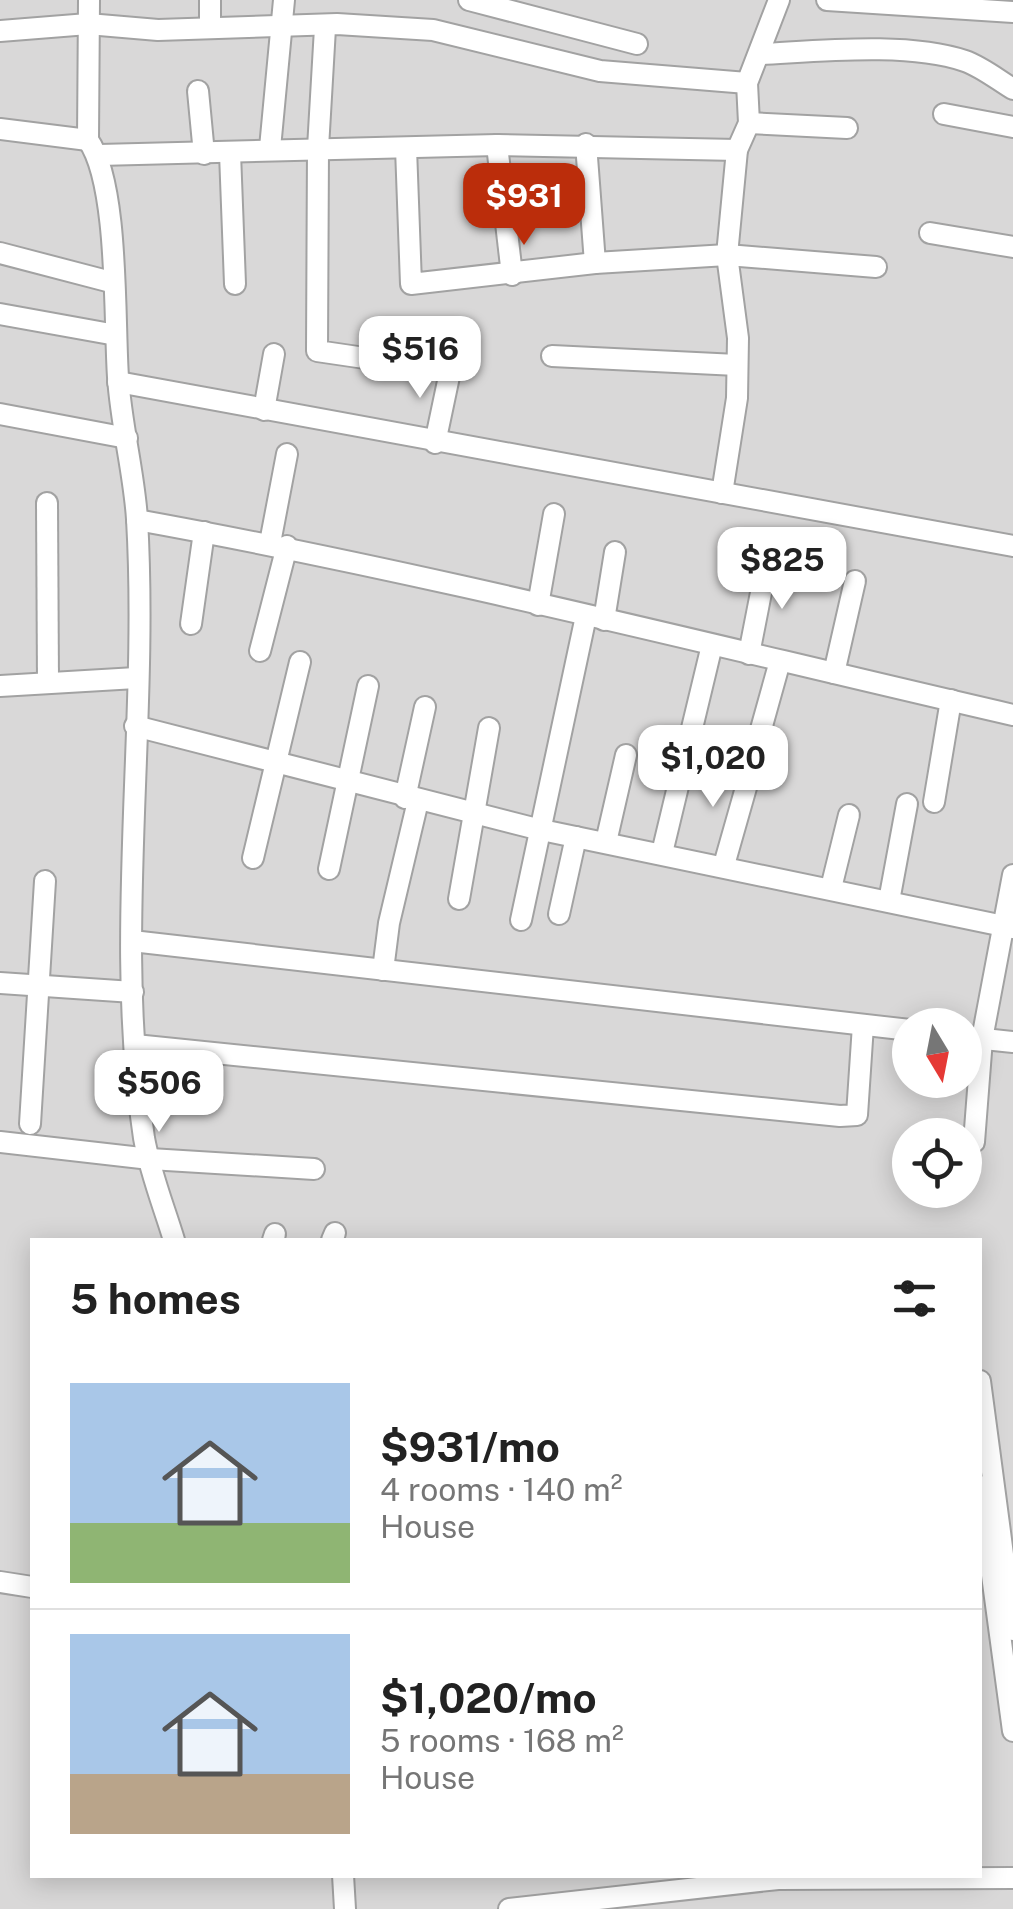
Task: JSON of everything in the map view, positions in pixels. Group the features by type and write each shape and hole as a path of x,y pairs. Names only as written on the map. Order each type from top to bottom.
{"street":[{"path":"90,0 93,148 107,198 118,382 137,520 132,941 135,1045 150,1159 173,1238"},
{"path":"210,0 210,26"},
{"path":"270,148 284,0"},
{"path":"469,0 637,44"},
{"path":"722,493 732,448 737,365 738,338 727,255 736,150 749,124 747,83 779,0"},
{"path":"826,0 1013,12"},
{"path":"0,30 88,24 158,30 210,26 325,28 337,24 433,30 600,71 747,83"},
{"path":"325,28 318,148 317,352 453,371"},
{"path":"760,54 888,51 946,58 967,62 1013,90"},
{"path":"198,91 204,154"},
{"path":"944,114 1013,126"},
{"path":"749,124 847,128"},
{"path":"0,129 93,148 204,154 270,148 586,144 736,150"},
{"path":"586,144 595,264"},
{"path":"497,145 512,275"},
{"path":"406,148 411,284 595,264 727,255 876,267"},
{"path":"230,153 234,284"},
{"path":"930,233 1013,247"},
{"path":"0,253 112,282"},
{"path":"0,314 116,335"},
{"path":"436,442 459,329"},
{"path":"264,410 274,354"},
{"path":"552,356 737,365"},
{"path":"118,382 1013,546"},
{"path":"0,414 127,438"},
{"path":"260,651 279,544 287,454"},
{"path":"46,503 48,683"},
{"path":"538,606 554,514"},
{"path":"137,520 279,544 1013,714"},
{"path":"191,624 204,532"},
{"path":"521,920 537,829 614,552"},
{"path":"749,654 767,562"},
{"path":"834,673 855,581"},
{"path":"662,853 712,645"},
{"path":"758,740 780,660"},
{"path":"253,858 300,662"},
{"path":"0,686 136,678"},
{"path":"330,868 368,686"},
{"path":"934,802 951,700"},
{"path":"384,970 425,707"},
{"path":"135,726 537,829 1008,927"},
{"path":"459,899 488,728"},
{"path":"606,842 626,754"},
{"path":"724,865 751,770"},
{"path":"890,901 907,804"},
{"path":"831,888 849,815"},
{"path":"559,914 576,836"},
{"path":"982,1012 1008,927 1013,874"},
{"path":"30,1124 45,881"},
{"path":"132,941 892,1028"},
{"path":"0,983 134,992"},
{"path":"135,1045 840,1116 858,1114 862,1025"},
{"path":"982,1039 1013,1042"},
{"path":"0,1142 150,1159 314,1169"},
{"path":"982,1403 1013,1731"},
{"path":"982,1497 998,1583 1013,1630"},
{"path":"0,1582 30,1586"},
{"path":"343,1878 345,1909"},
{"path":"509,1909 778,1879 1013,1878"}],"shaded area":[{"path":"0,0 1013,0 1013,1909 0,1909"}]}
